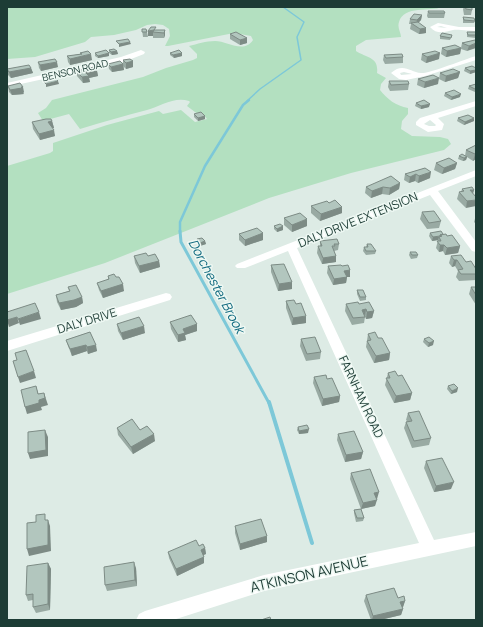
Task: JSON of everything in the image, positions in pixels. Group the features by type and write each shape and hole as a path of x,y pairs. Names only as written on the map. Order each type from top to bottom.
{"street":[{"path":"451,28 476,29"},
{"name":"BENSON ROAD","path":"7,85 123,59 141,52"},
{"path":"420,75 476,58"},
{"path":"431,118 476,103"},
{"name":"DALY DRIVE EXTENSION","path":"241,266 476,173"},
{"path":"432,190 476,249"},
{"name":"FARNHAM ROAD","path":"291,246 430,548"},
{"name":"DALY DRIVE","path":"7,346 166,297"},
{"name":"ATKINSON AVENUE","path":"145,620 264,584 476,539"}],"green space":[{"path":"7,7 442,7 406,13 399,22 401,37 366,40 356,46 356,51 374,61 377,68 377,73 386,78 381,84 380,90 396,104 408,108 408,114 402,121 401,129 412,136 440,137 448,139 451,144 444,150 351,173 269,198 105,263 7,294 7,166 50,153 53,151 53,143 107,125 159,111 163,114 181,110 195,122 207,119 203,114 199,115 187,106 190,102 184,100 168,102 147,110 80,129 69,114 43,121 38,113 46,108 52,100 143,77 197,58 197,54 189,46 215,41 235,46 245,46 253,40 251,36 234,33 165,46 170,36 169,29 163,25 155,24 114,35 91,37 85,42 35,57 7,59"}],"building":[{"path":"465,7 472,7 472,10 466,9"},
{"path":"428,11 444,11 445,13 429,13"},
{"path":"414,14 422,15 417,20 410,19"},
{"path":"463,17 474,18 475,21 464,20"},
{"path":"418,22 426,28 420,29 411,23"},
{"path":"151,27 156,27 154,30 148,31"},
{"path":"142,29 146,29 147,32 142,32"},
{"path":"154,30 165,30 164,33 153,32"},
{"path":"236,32 247,38 240,40 230,34"},
{"path":"467,32 476,32 476,35 468,35"},
{"path":"442,33 452,35 451,38 440,36"},
{"path":"128,39 130,42 119,44 116,41"},
{"path":"476,40 476,43 469,46 462,43"},
{"path":"455,45 461,48 447,51 442,48"},
{"path":"114,49 117,51 111,52 109,50"},
{"path":"106,50 109,53 98,56 95,53"},
{"path":"179,50 182,53 173,55 170,53"},
{"path":"88,51 91,54 70,59 67,56 82,54 80,53"},
{"path":"435,51 440,53 427,57 422,54"},
{"path":"402,54 403,57 386,58 384,55"},
{"path":"55,59 57,62 40,65 38,62"},
{"path":"130,59 133,61 126,63 123,60"},
{"path":"120,61 123,64 111,67 108,64"},
{"path":"29,65 31,68 9,72 7,69"},
{"path":"472,66 476,68 476,70 470,71 465,68"},
{"path":"94,67 97,71 85,72 89,76 82,77 76,71"},
{"path":"453,69 460,72 446,76 440,73"},
{"path":"433,75 439,78 425,82 418,79"},
{"path":"55,78 58,81 46,84 43,81"},
{"path":"389,81 408,81 409,84 391,85"},
{"path":"20,83 23,87 21,87 22,88 10,90 8,86"},
{"path":"476,84 476,89 469,86"},
{"path":"454,90 461,94 452,97 445,93"},
{"path":"424,100 430,104 421,106 416,103"},
{"path":"201,112 205,116 198,118 194,114"},
{"path":"468,115 474,118 465,122 458,118"},
{"path":"51,119 52,121 48,122 54,130 39,134 32,122"},
{"path":"476,145 476,154 466,150"},
{"path":"462,154 467,157 464,158 459,156"},
{"path":"449,158 457,163 444,168 436,163"},
{"path":"425,168 431,172 419,176 416,174 410,177 405,174"},
{"path":"391,176 400,183 390,188 383,187 372,191 366,187"},
{"path":"472,187 474,190 470,190 476,197 476,200 467,201 459,192 464,191 462,189"},
{"path":"335,200 342,207 321,214 311,206 327,201 329,203"},
{"path":"434,211 441,221 429,223 422,212"},
{"path":"300,213 307,219 292,225 284,218"},
{"path":"280,224 283,226 277,229 274,226"},
{"path":"257,228 263,233 245,240 239,234"},
{"path":"441,231 443,234 440,236 433,237 430,233"},
{"path":"446,234 447,236 452,235 460,246 447,248 444,245 440,245 437,241 441,241 439,237 442,236 440,235"},
{"path":"202,238 205,241 200,243 197,239"},
{"path":"337,239 339,244 334,244 335,246 332,246 336,256 323,258 318,246 322,246 320,241"},
{"path":"367,244 371,244 376,251 366,251 364,247 368,247"},
{"path":"410,252 416,252 418,255 412,255"},
{"path":"146,253 148,256 155,254 159,261 139,266 134,256"},
{"path":"461,255 466,262 471,261 476,269 476,274 461,274 458,270 463,269 457,260 454,260 451,256"},
{"path":"284,264 292,282 279,284 271,265"},
{"path":"348,265 350,270 344,271 347,277 334,279 328,266"},
{"path":"114,274 116,277 119,277 123,284 101,291 97,283 109,279 108,276"},
{"path":"76,285 82,297 59,303 56,295 70,291 68,287"},
{"path":"471,287 476,287 476,295"},
{"path":"357,290 363,290 366,297 360,297"},
{"path":"294,300 296,304 301,303 306,316 293,318 286,301"},
{"path":"358,302 359,304 369,302 374,311 367,312 366,309 362,310 365,317 353,318 346,304"},
{"path":"35,303 39,312 18,319 17,317 7,320 7,312"},
{"path":"191,315 197,324 183,329 185,333 178,335 170,322"},
{"path":"139,317 144,326 121,333 117,324"},
{"path":"90,332 96,345 87,347 86,345 70,349 66,340"},
{"path":"375,332 378,338 382,338 390,353 376,356 367,341 371,340 368,334"},
{"path":"315,337 321,352 307,354 301,339"},
{"path":"429,337 434,341 429,343 424,339"},
{"path":"26,350 34,371 18,377 13,361 17,360 15,353"},
{"path":"395,371 398,376 402,375 412,393 396,396 386,378 390,378 388,373"},
{"path":"326,375 327,379 332,378 340,396 323,399 314,377"},
{"path":"454,384 458,388 452,391 448,386"},
{"path":"36,386 38,394 44,393 45,398 39,400 39,403 25,407 21,390"},
{"path":"419,411 431,438 414,441 406,422 412,421 408,413"},
{"path":"132,419 140,430 147,426 154,434 131,447 117,428"},
{"path":"307,425 309,429 299,431 298,427"},
{"path":"45,430 46,450 28,453 28,432"},
{"path":"354,431 363,452 346,455 338,434"},
{"path":"442,458 454,482 436,486 426,461"},
{"path":"370,469 379,492 374,493 377,500 363,503 351,473"},
{"path":"361,509 364,518 357,518 354,510"},
{"path":"45,514 45,520 48,520 48,545 27,549 27,523 36,522 36,515"},
{"path":"261,519 267,536 240,544 235,526"},
{"path":"196,540 199,546 203,544 205,548 201,550 204,557 176,569 168,552"},
{"path":"134,562 135,580 105,585 104,567"},
{"path":"48,563 48,604 33,607 33,594 26,595 27,566"},
{"path":"394,588 398,598 404,596 405,601 400,602 403,609 373,616 366,595"},
{"path":"270,617 271,620 261,620"}],"waterway":[{"name":"Dorchester Brook","path":"247,101 260,89 301,60 297,37 304,22 283,7"},
{"name":"Dorchester Brook","path":"180,231 180,222 205,166 243,105 249,100"},
{"name":"Dorchester Brook","path":"180,231 181,242 269,403"},
{"name":"Dorchester Brook","path":"269,402 312,543"}]}
